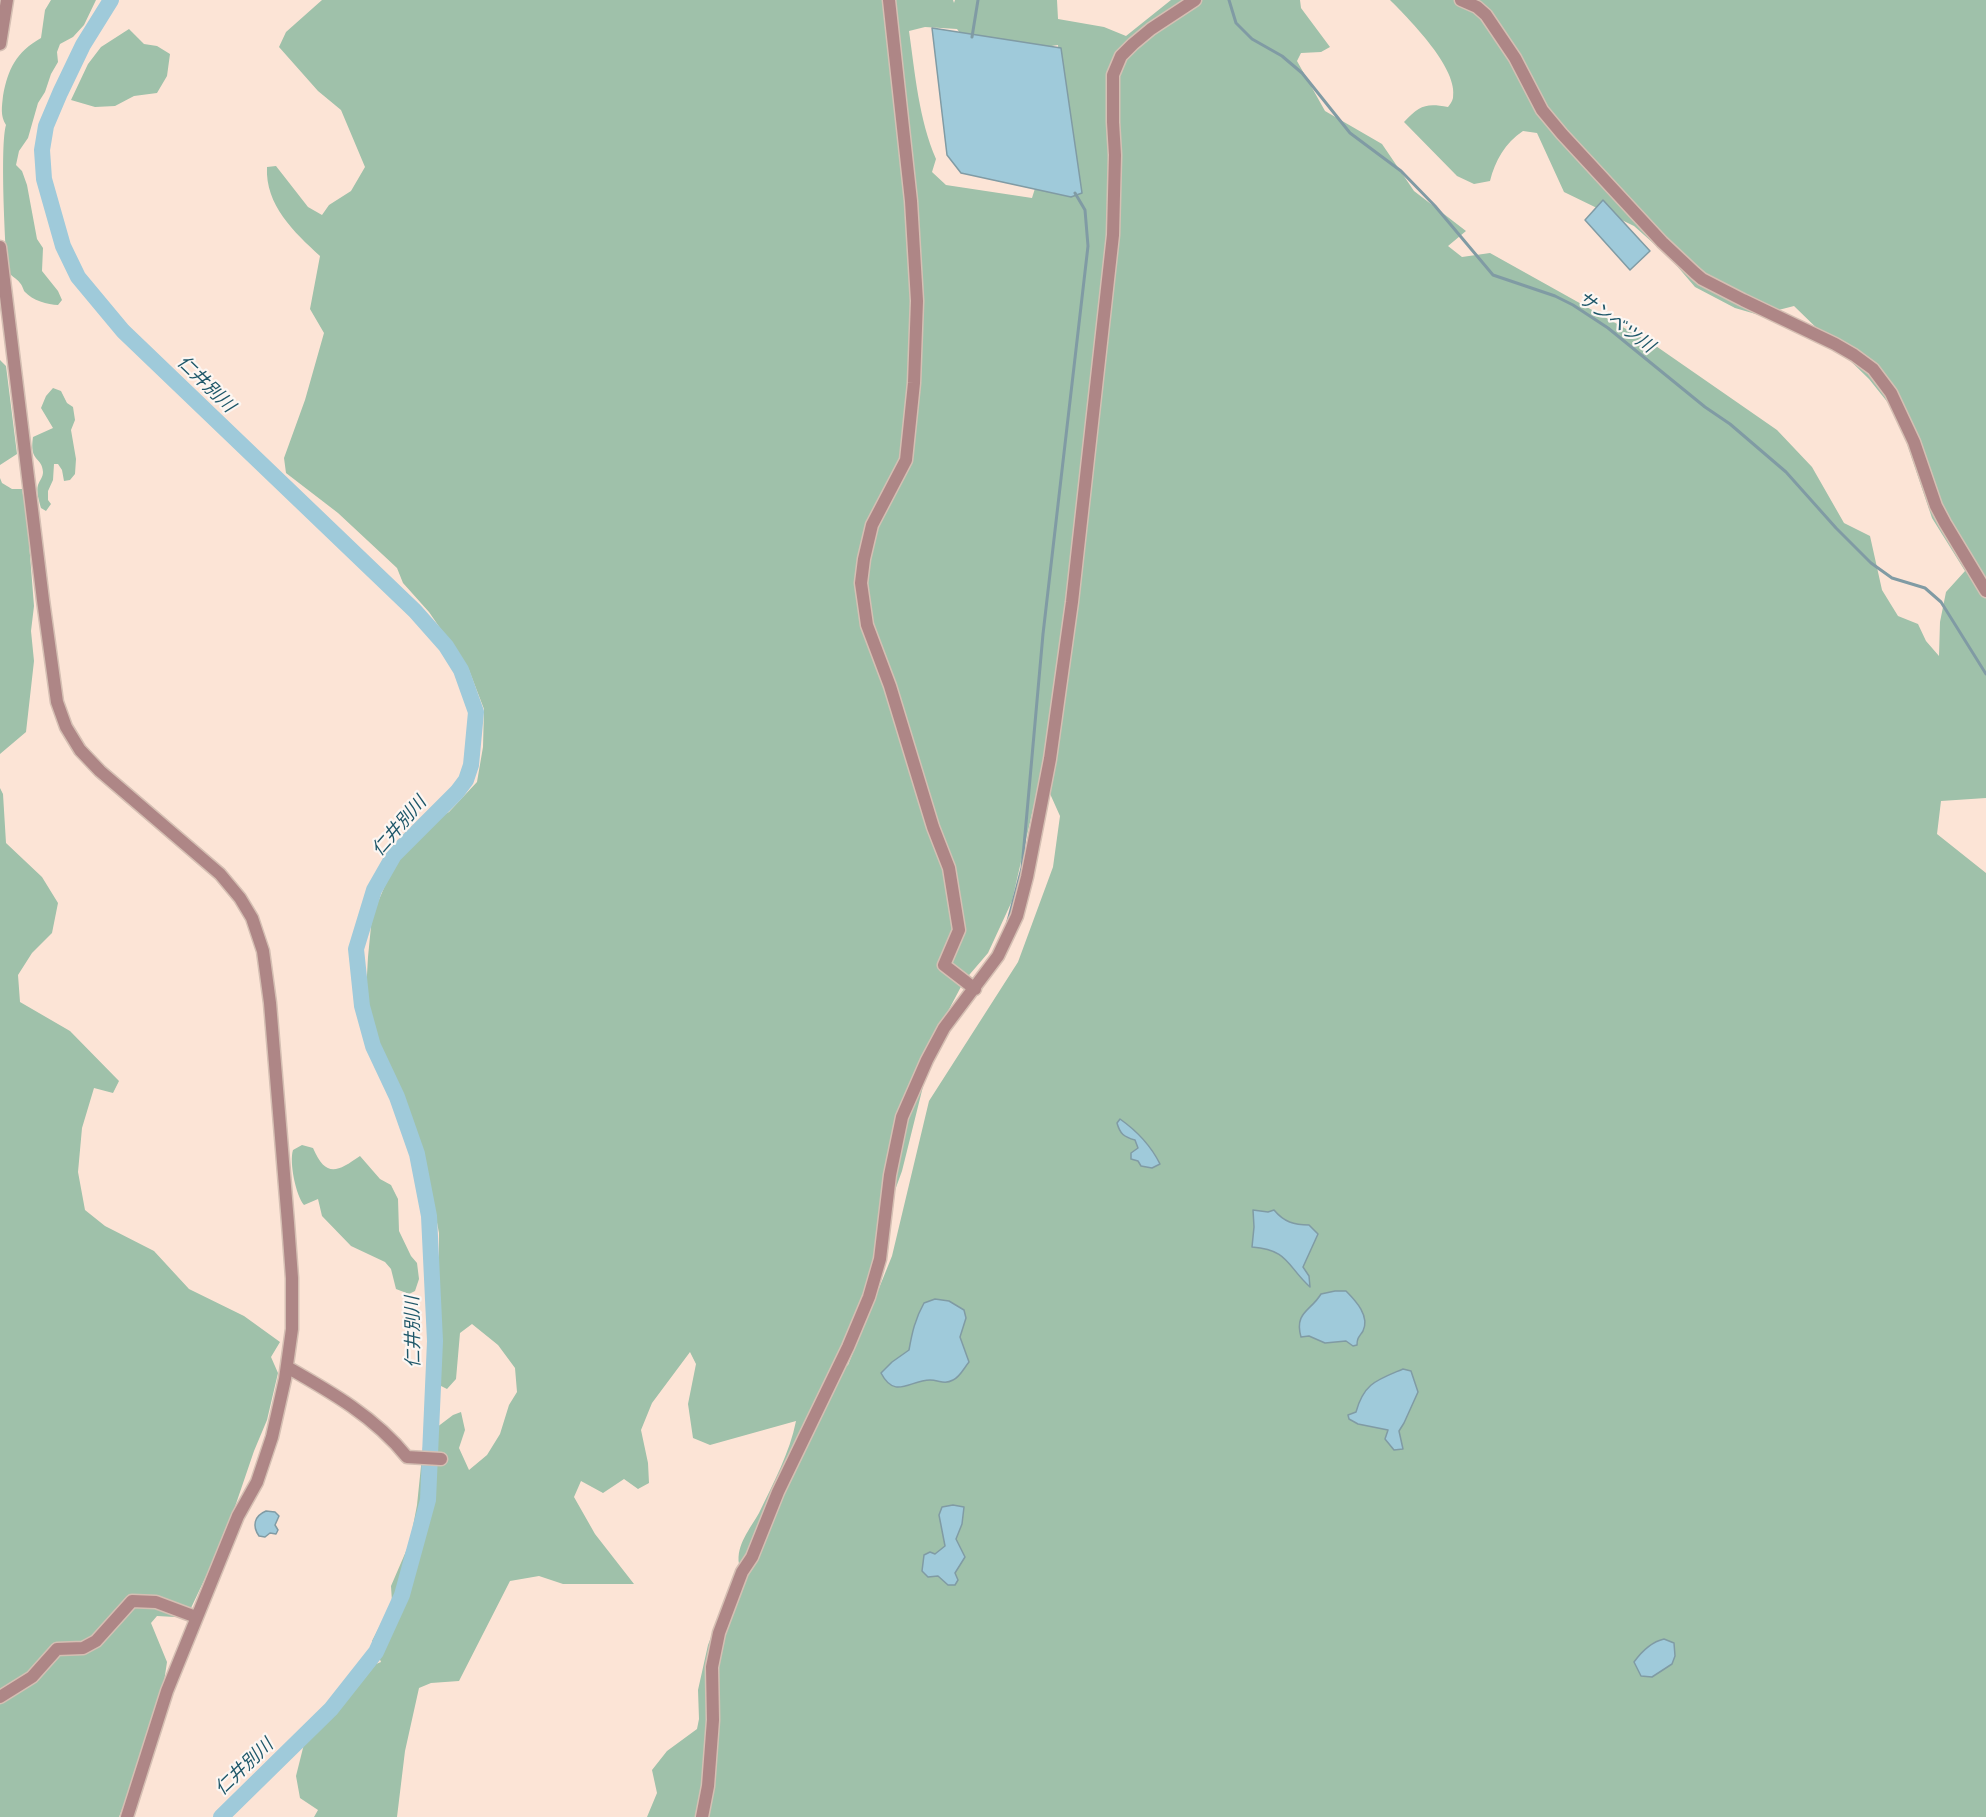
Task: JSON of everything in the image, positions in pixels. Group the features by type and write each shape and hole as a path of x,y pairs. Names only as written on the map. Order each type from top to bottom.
{"street":[{"path":"0,44 7,0"},
{"path":"889,0 911,201 917,301 914,383 906,460 872,525 864,559 861,583 863,610 890,686 933,827 949,868 959,930 944,965 975,989"},
{"path":"702,1817 708,1786 713,1720 712,1667 719,1633 741,1572 752,1557 778,1491 848,1347 869,1297 880,1259 890,1175 902,1117 944,1028 998,956 1017,916 1028,877 1050,759 1072,602 1113,235 1115,155 1113,75 1121,56 1133,44 1151,29 1195,0"},
{"path":"1461,0 1477,7 1486,15 1515,58 1542,110 1562,134 1662,242 1695,273 1743,300 1845,349 1873,369 1891,393 1914,442 1944,523 1986,591"},
{"path":"0,247 52,676 57,702 66,728 80,750 100,771 220,874 240,898 252,918 263,951 270,1003 291,1267 292,1329 287,1367 272,1437 256,1482 238,1516 167,1691 127,1817"},
{"path":"287,1367 347,1402 395,1442 407,1457 441,1459"},
{"path":"0,1697 33,1677 57,1649 83,1648 96,1641 132,1601 156,1602 196,1617"}],"green space":[{"path":"51,0 96,0 84,25 73,37 60,44 57,52 58,62 38,103 28,138 19,151 16,165 22,171 27,185 37,239 43,248 42,271 58,291 62,300 58,305 45,303 32,297 25,292 22,285 7,269 3,152 6,125 2,111 5,86 14,62 25,49 41,38 45,10"},
{"path":"322,0 953,0 954,3 955,0 1057,0 1058,19 1104,27 1126,36 1171,0 1300,0 1301,8 1330,47 1321,52 1301,53 1297,61 1325,111 1382,144 1414,191 1466,231 1448,246 1462,257 1490,253 1653,344 1777,430 1812,467 1844,523 1870,536 1882,590 1898,616 1918,624 1926,641 1939,656 1940,622 1946,592 1965,571 1932,518 1897,414 1869,379 1794,306 1759,315 1735,308 1695,287 1671,259 1634,226 1564,192 1537,133 1523,131 1511,141 1498,160 1490,181 1474,184 1457,176 1404,122 1424,107 1434,105 1448,107 1453,98 1453,86 1441,60 1431,46 1390,0 1986,0 1986,798 1941,801 1937,834 1986,873 1986,1817 647,1817 657,1793 652,1770 667,1751 697,1729 698,1690 708,1645 739,1564 742,1544 780,1468 796,1421 710,1445 693,1438 688,1404 696,1364 690,1352 652,1403 641,1430 648,1463 649,1483 638,1489 624,1479 603,1493 581,1481 574,1497 595,1534 634,1584 563,1584 539,1576 510,1581 459,1681 431,1683 419,1688 405,1751 397,1817 314,1817 318,1810 300,1798 296,1776 304,1744 350,1696 376,1664 381,1662 372,1641 392,1602 391,1586 410,1542 417,1505 424,1437 453,1415 461,1412 465,1430 459,1448 469,1470 487,1455 500,1434 509,1405 517,1392 515,1368 498,1345 472,1324 460,1333 456,1379 447,1389 439,1385 439,1233 428,1175 413,1128 392,1097 372,1034 366,993 372,916 401,848 431,822 449,812 477,782 483,747 484,709 469,670 429,612 403,583 397,568 338,513 286,473 284,458 305,400 324,333 310,309 320,256 291,227 276,206 268,181 267,167 276,166 308,207 322,215 329,205 351,191 365,167 341,110 318,91 279,47 286,32","holes":["925,27 957,29 966,41 1019,51 1058,45 1059,60 1037,182 1032,198 946,185 932,172 936,159 925,128 909,31","1039,783 1047,787 1060,816 1053,867 1018,962 929,1101 892,1256 848,1365 841,1369 869,1288 878,1237 902,1171 936,1034 964,981 988,953 1012,901"]},
{"path":"129,29 144,44 157,46 170,54 167,76 157,93 134,96 115,106 95,107 71,100 88,64 101,47"},
{"path":"0,360 6,366 17,454 0,465"},
{"path":"53,388 61,391 67,403 73,407 75,420 71,430 76,459 75,474 70,480 64,481 62,470 58,464 54,464 53,480 48,491 48,500 51,504 46,511 41,508 38,493 38,485 43,474 42,467 34,455 32,445 33,437 53,428 41,408 46,396"},
{"path":"0,478 2,483 12,489 22,489 27,517 34,606 31,631 34,661 26,732 0,754"},
{"path":"0,788 3,794 6,843 42,877 58,903 52,933 32,953 18,975 20,1002 70,1031 119,1081 113,1093 94,1088 82,1128 78,1172 85,1210 105,1226 154,1251 189,1289 244,1316 280,1342 271,1357 278,1373 267,1420 225,1536 191,1608 175,1617 157,1616 151,1623 167,1662 164,1682 138,1769 119,1817 0,1817"},
{"path":"302,1145 313,1148 323,1164 333,1169 345,1166 360,1156 380,1179 391,1185 398,1199 399,1231 417,1263 419,1279 415,1291 409,1294 396,1289 391,1269 385,1262 351,1246 322,1216 318,1199 304,1205 296,1187 292,1162 293,1150"}],"water":[{"path":"932,28 1061,48 1082,193 1071,197 961,173 947,155"},
{"path":"1603,200 1650,251 1630,270 1585,220"},
{"path":"1120,1119 1143,1139 1160,1164 1152,1168 1141,1166 1138,1161 1131,1159 1131,1153 1138,1148 1135,1140 1121,1132 1117,1123"},
{"path":"1253,1210 1268,1212 1274,1210 1290,1222 1309,1225 1318,1234 1303,1267 1309,1276 1310,1287 1280,1255 1273,1251 1252,1247"},
{"path":"1346,1291 1358,1304 1363,1314 1365,1325 1357,1345 1353,1346 1346,1341 1325,1343 1309,1336 1301,1337 1299,1329 1302,1317 1321,1294"},
{"path":"935,1299 949,1301 964,1310 966,1318 960,1337 969,1362 958,1377 950,1381 930,1380 903,1387 892,1385 881,1373 909,1350 914,1326 924,1303"},
{"path":"1403,1369 1411,1371 1418,1392 1399,1431 1403,1449 1394,1450 1385,1439 1388,1430 1358,1424 1349,1419 1348,1415 1356,1412 1363,1395 1373,1384"},
{"path":"953,1505 964,1507 962,1524 956,1539 965,1557 955,1573 958,1580 955,1585 948,1585 938,1576 928,1577 922,1571 924,1555 930,1552 935,1554 945,1546 939,1515 942,1507"},
{"path":"266,1511 275,1512 279,1516 275,1525 278,1530 276,1534 270,1533 265,1537 259,1536 255,1522"},
{"path":"1664,1639 1674,1643 1675,1656 1672,1664 1652,1677 1641,1676 1634,1662 1647,1648"}],"waterway":[{"name":"仁井別川","path":"111,0 83,45 60,93 46,126 42,150 44,179 63,246 78,277 123,331 415,611 446,646 461,670 476,712 471,765 466,780 457,792 394,855 374,890 356,949 362,1006 373,1046 397,1097 417,1154 429,1216 435,1341 428,1500 402,1595 376,1652 331,1709 221,1817"},
{"path":"972,37 978,0"},
{"name":"サンベツ川","path":"1229,0 1236,23 1252,39 1282,56 1302,73 1350,133 1401,171 1435,206 1493,275 1555,296 1573,305 1608,328 1705,407 1730,424 1786,472 1871,563 1892,578 1925,588 1941,602 1986,674"},
{"path":"1007,925 1022,868 1043,634 1088,246 1085,210 1075,193"}]}
